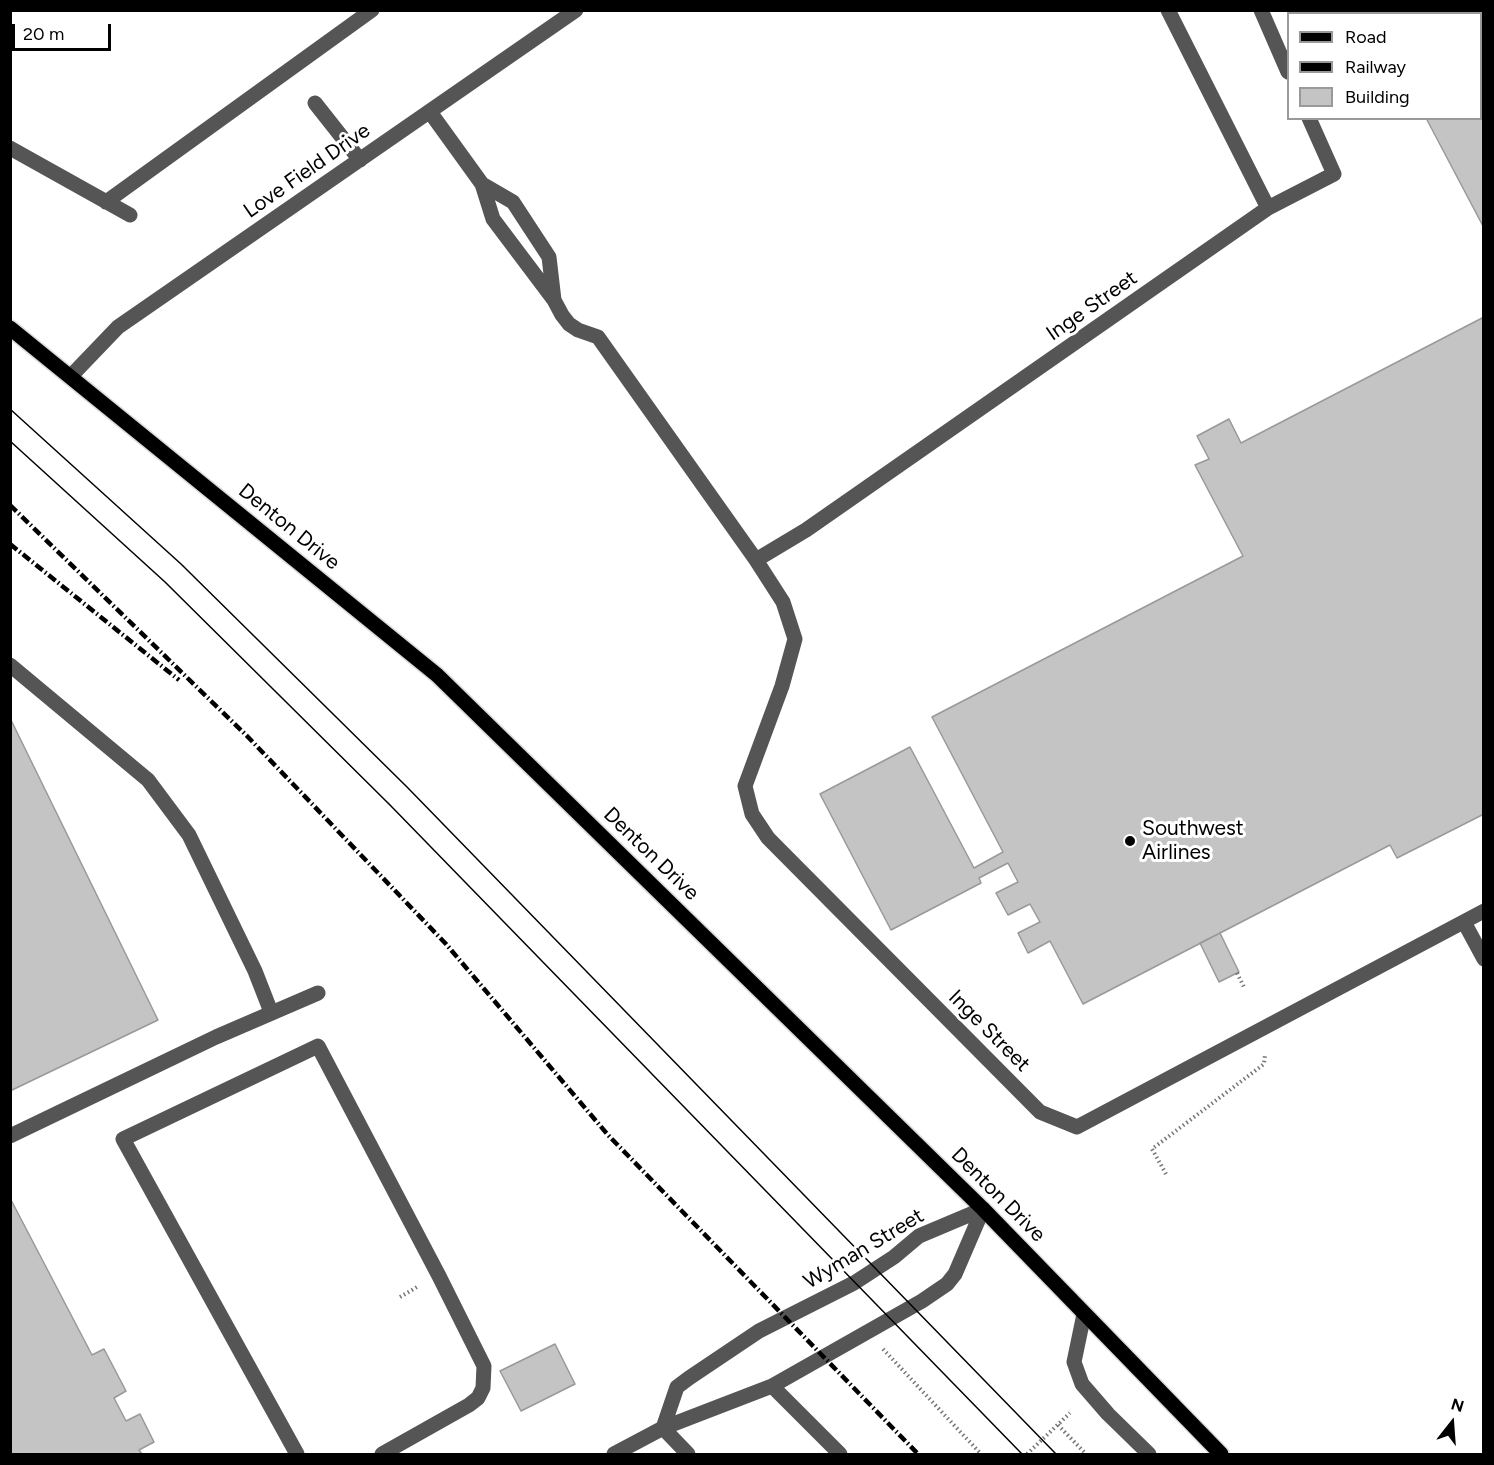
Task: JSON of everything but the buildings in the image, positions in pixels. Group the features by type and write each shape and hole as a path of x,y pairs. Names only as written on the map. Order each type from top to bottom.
{"main road":[{"name":"Denton Drive","path":"10,328 437,675 983,1209 1221,1455"}],"street":[{"path":"106,202 372,10"},
{"name":"Love Field Drive","path":"71,376 118,327 576,10"},
{"path":"1168,10 1268,208"},
{"path":"1261,10 1287,70"},
{"path":"315,104 360,160"},
{"name":"Inge Street","path":"430,112 482,184 493,219 554,300 569,324 598,337 756,560 783,602 795,639 782,686 745,786 752,814 768,838 1040,1112 1077,1127 1484,911"},
{"name":"Inge Street","path":"756,560 816,524 1268,208 1334,174 1310,120"},
{"path":"10,148 130,215"},
{"name":"Inge Street","path":"482,184 513,202 549,257 554,300"},
{"path":"10,665 148,780 189,835 255,971 271,1012"},
{"path":"1464,922 1484,959"},
{"path":"10,1136 271,1012 318,993"},
{"path":"297,1455 123,1139 318,1046 484,1366 483,1388 478,1398 381,1455"},
{"path":"615,1455 663,1428 772,1386 868,1333 947,1284 955,1274 983,1209"},
{"name":"Wyman Street","path":"663,1428 677,1387 698,1371 759,1331 854,1283 894,1257 919,1236 983,1209"},
{"path":"1084,1314 1074,1362 1082,1384 1149,1455"},
{"path":"772,1386 840,1455"},
{"path":"663,1428 688,1455"}],"path":[{"path":"1236,973 1244,987"},
{"path":"1166,1174 1152,1149 1264,1064 1265,1053 1271,1050"},
{"path":"868,1333 981,1455"},
{"path":"1027,1455 1070,1413"},
{"path":"1058,1425 1086,1455"}],"tram line":[{"path":"10,409 181,564 407,787 1056,1454"},
{"path":"10,441 165,582 390,805 1022,1454"}],"railway":[{"path":"10,505 247,736 446,944 608,1135 918,1454"},
{"path":"10,544 179,680"}],"place":[{"name":"Southwest Airlines","path":"1130,841"}]}
